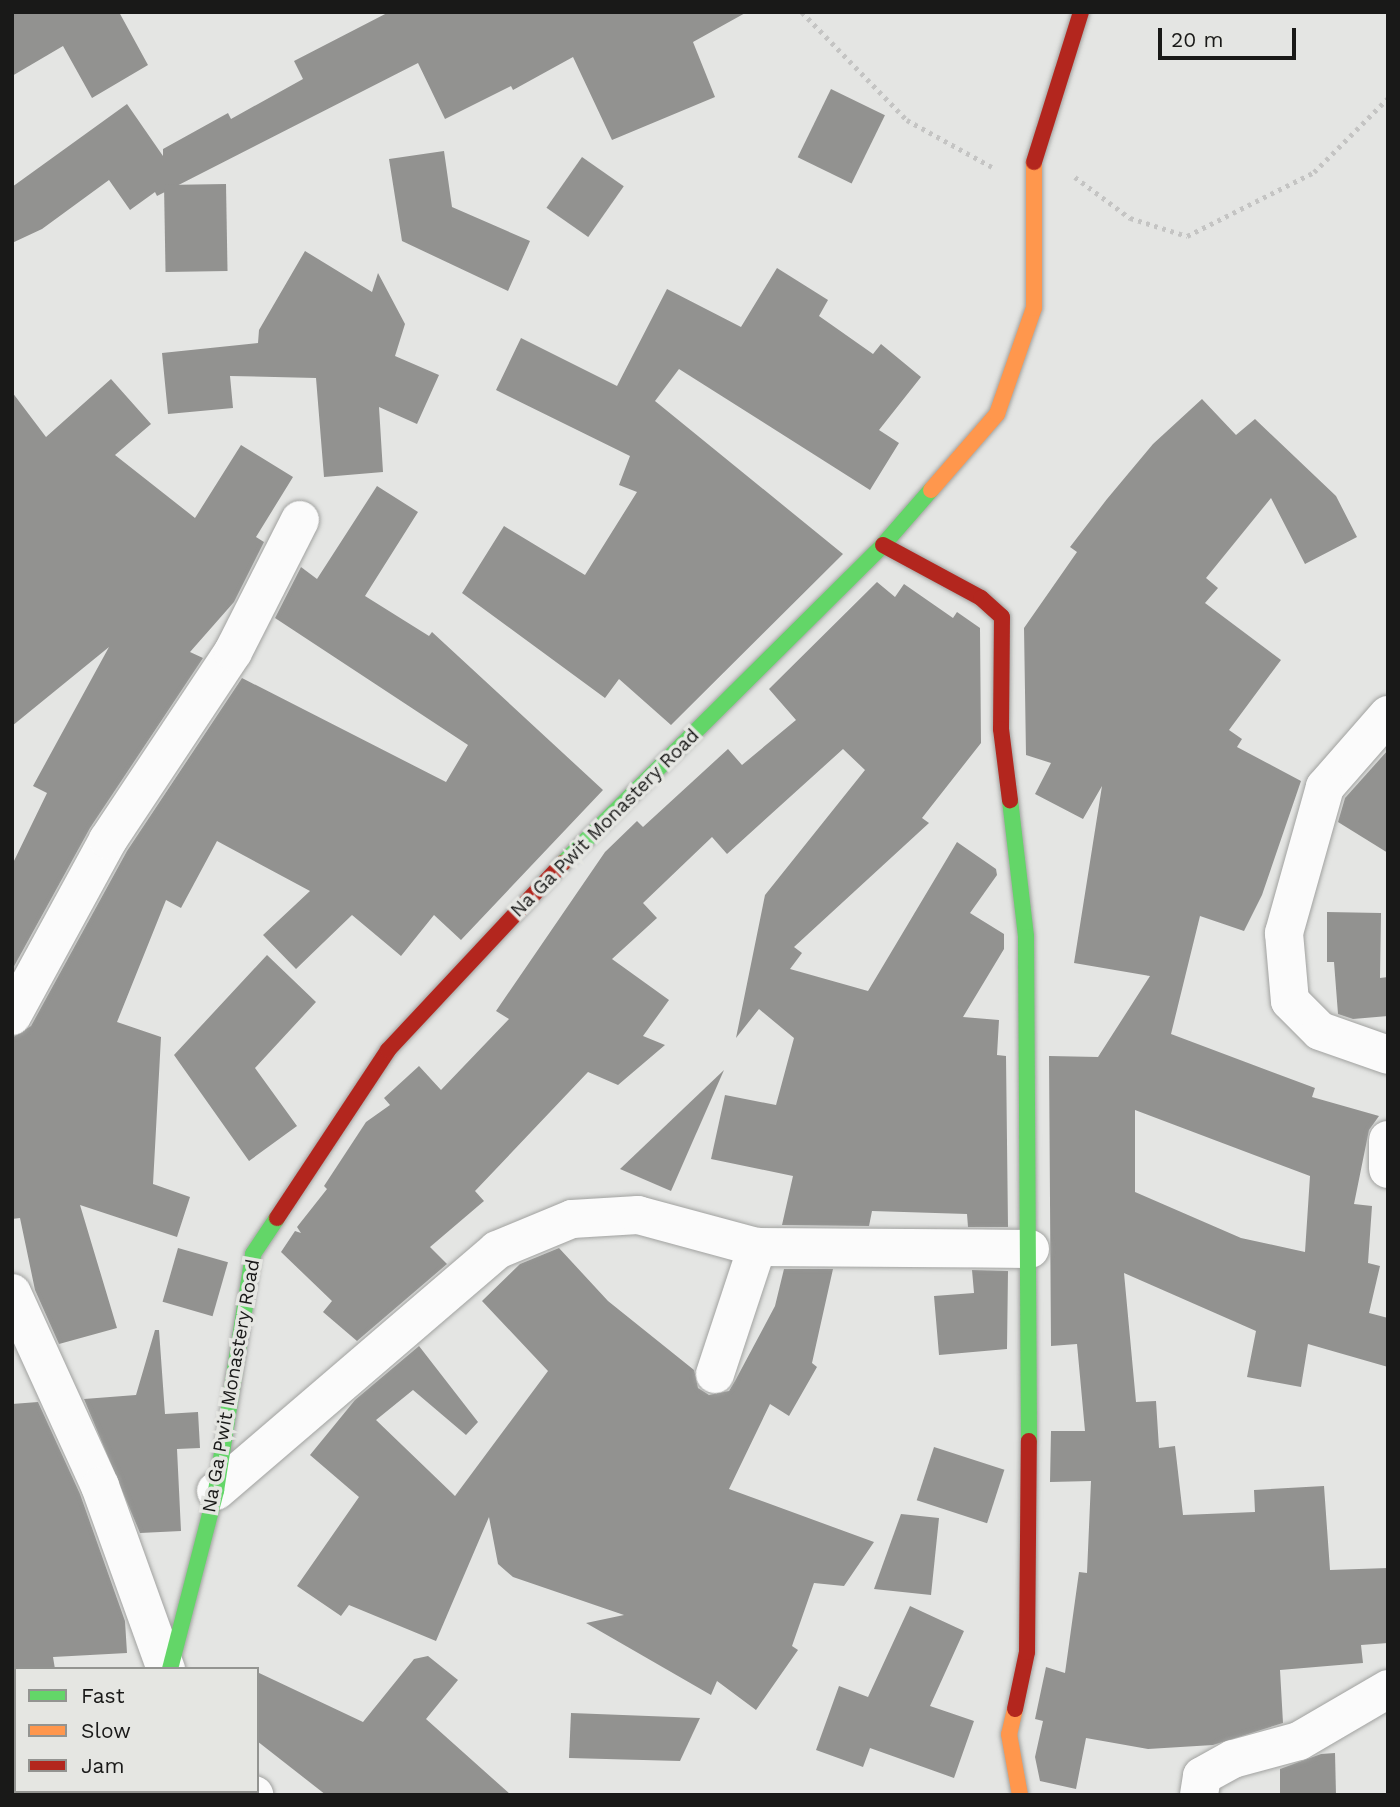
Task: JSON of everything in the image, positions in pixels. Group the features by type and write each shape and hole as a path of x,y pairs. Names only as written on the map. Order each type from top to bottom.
{"street":[{"name":"Na Ga Pwit Monastery Road","path":"169,1667 216,1491 253,1254 387,1049 559,867 883,545 997,414 1034,308 1031,189 1036,146 1081,12"},
{"path":"12,1016 108,841 233,652 300,520"},
{"path":"883,545 981,598 1002,617 1001,729 1026,937 1030,1249 1027,1653 1009,1734 1020,1795"},
{"path":"1388,715 1325,787 1284,933 1290,1001 1320,1031 1388,1055"},
{"path":"1388,1140 1388,1169"},
{"path":"216,1491 497,1250 572,1219 638,1215 757,1247 1030,1249"},
{"path":"715,1374 757,1247"},
{"path":"12,1293 100,1486 167,1667"},
{"path":"1199,1795 1202,1776 1233,1759 1299,1741 1388,1689"}],"path":[{"path":"802,12 907,120 1031,189"},
{"path":"1036,146 1130,218 1187,236 1314,172 1388,98"}],"building":[{"path":"12,12 119,12 148,65 92,98 63,46 12,76"},
{"path":"389,12 747,12 693,42 715,97 612,140 573,57 513,90 511,86 445,119 418,63 157,196 155,192 130,210 109,180 42,229 12,243 12,187 127,104 163,156 163,149 228,113 231,119 303,79 294,61"},
{"path":"831,89 885,115 852,184 798,157"},
{"path":"444,151 452,207 530,241 508,291 402,241 389,159"},
{"path":"582,157 624,186 588,237 546,208"},
{"path":"226,184 228,271 166,272 164,185"},
{"path":"305,251 372,292 378,273 405,324 395,356 439,375 417,424 379,407 383,472 324,477 316,378 230,376 233,408 168,414 162,353 258,343 259,330"},
{"path":"777,268 828,300 819,316 873,354 881,344 921,377 879,430 899,443 870,490 679,369 655,401 843,554 671,725 619,679 605,698 462,593 504,526 585,575 637,492 619,485 630,456 496,390 521,338 617,386 667,289 741,327"},
{"path":"111,379 151,424 115,455 195,518 241,445 293,477 256,537 264,542 234,602 190,652 203,658 90,828 12,970 12,865 47,793 33,786 109,647 12,726 12,392 46,437"},
{"path":"1202,399 1236,435 1255,419 1336,496 1357,537 1305,564 1271,498 1206,578 1218,588 1205,603 1281,660 1229,730 1242,739 1237,747 1301,781 1262,895 1244,931 1200,916 1171,1034 1315,1088 1312,1097 1379,1116 1369,1130 1354,1204 1372,1206 1368,1263 1380,1266 1369,1313 1388,1318 1388,1367 1308,1344 1301,1387 1247,1377 1256,1331 1124,1273 1136,1402 1156,1401 1159,1448 1175,1446 1183,1515 1255,1512 1254,1490 1324,1486 1330,1570 1388,1568 1388,1643 1361,1645 1363,1663 1280,1670 1283,1723 1213,1745 1148,1749 1086,1738 1076,1789 1040,1781 1035,1757 1043,1721 1035,1719 1046,1667 1065,1673 1079,1572 1087,1573 1091,1481 1050,1482 1051,1431 1085,1431 1077,1344 1051,1346 1049,1056 1098,1057 1150,976 1074,963 1102,786 1083,819 1035,794 1051,763 1026,755 1024,628 1077,552 1070,547 1153,444","holes":["1135,1110 1310,1176 1305,1252 1241,1238 1135,1192"]},
{"path":"377,486 418,512 365,596 429,636 432,632 603,790 461,940 434,915 401,956 352,915 296,969 263,935 310,891 217,841 181,908 166,900 117,1022 161,1037 153,1184 190,1197 177,1237 80,1205 117,1328 59,1344 35,1290 20,1218 12,1219 12,1038 31,1026 127,851 242,678 446,782 468,745 275,618 301,567 317,579"},
{"path":"877,582 895,597 904,584 953,618 957,612 980,628 981,743 922,818 929,823 794,947 802,953 790,969 868,991 957,842 996,869 997,875 970,913 1004,934 1004,949 963,1017 999,1020 997,1055 1006,1056 1008,1227 968,1227 967,1214 872,1211 869,1226 782,1225 793,1176 711,1159 725,1095 776,1105 794,1038 759,1009 736,1038 765,895 865,770 843,749 727,854 712,837 643,903 657,918 612,959 669,1000 643,1036 665,1045 618,1085 588,1072 475,1191 484,1201 430,1247 447,1264 357,1341 323,1312 332,1301 281,1252 295,1231 301,1233 297,1227 327,1189 324,1186 366,1122 390,1105 384,1098 419,1066 441,1090 509,1019 496,1011 605,852 637,821 643,827 728,749 742,765 796,720 769,689"},
{"path":"1388,750 1388,853 1338,822 1345,798"},
{"path":"1327,912 1381,913 1380,978 1388,977 1388,1016 1353,1019 1338,1014 1334,962 1327,962"},
{"path":"267,955 316,1002 255,1068 297,1126 249,1161 174,1055"},
{"path":"724,1070 671,1191 620,1169"},
{"path":"178,1248 228,1262 213,1316 163,1302"},
{"path":"559,1248 608,1301 694,1370 698,1388 709,1395 729,1391 735,1381 775,1306 784,1269 833,1269 812,1363 817,1367 789,1416 770,1404 729,1489 874,1542 844,1586 814,1583 792,1646 798,1650 756,1710 717,1681 711,1695 586,1623 624,1615 513,1577 498,1564 489,1517 436,1641 349,1605 341,1616 297,1586 359,1497 310,1455 355,1400 419,1346 478,1422 466,1435 413,1390 376,1420 455,1496 548,1371 482,1301 520,1264"},
{"path":"972,1270 1008,1271 1007,1349 939,1355 934,1296 974,1293"},
{"path":"155,1330 159,1330 165,1414 198,1412 200,1448 177,1449 181,1531 140,1533 84,1399 136,1395"},
{"path":"38,1402 80,1494 125,1621 127,1653 53,1657 55,1667 12,1669 12,1404"},
{"path":"934,1447 1004,1470 987,1523 917,1500"},
{"path":"901,1514 939,1518 931,1595 874,1589"},
{"path":"910,1606 964,1631 930,1706 974,1721 954,1778 870,1748 863,1767 816,1750 839,1686 868,1697"},
{"path":"428,1656 458,1680 426,1719 511,1795 326,1795 259,1743 259,1673 363,1722 414,1659"},
{"path":"571,1713 700,1718 680,1761 569,1758"},
{"path":"1335,1753 1336,1795 1280,1795 1280,1769 1321,1754"}],"traffic: fast":[{"path":"563,863 883,545 931,490"},
{"path":"1010,800 1026,937 1029,1441"},
{"path":"171,1667 216,1491 253,1254 277,1218"}],"traffic: slow":[{"path":"931,490 997,414 1034,308 1034,162"},
{"path":"1015,1709 1009,1734 1020,1795"}],"traffic: jam":[{"path":"1034,162 1081,12"},
{"path":"883,545 981,598 1002,617 1001,729 1010,800"},
{"path":"277,1218 388,1050 563,863"},
{"path":"1015,1709 1027,1652 1029,1441"}]}
